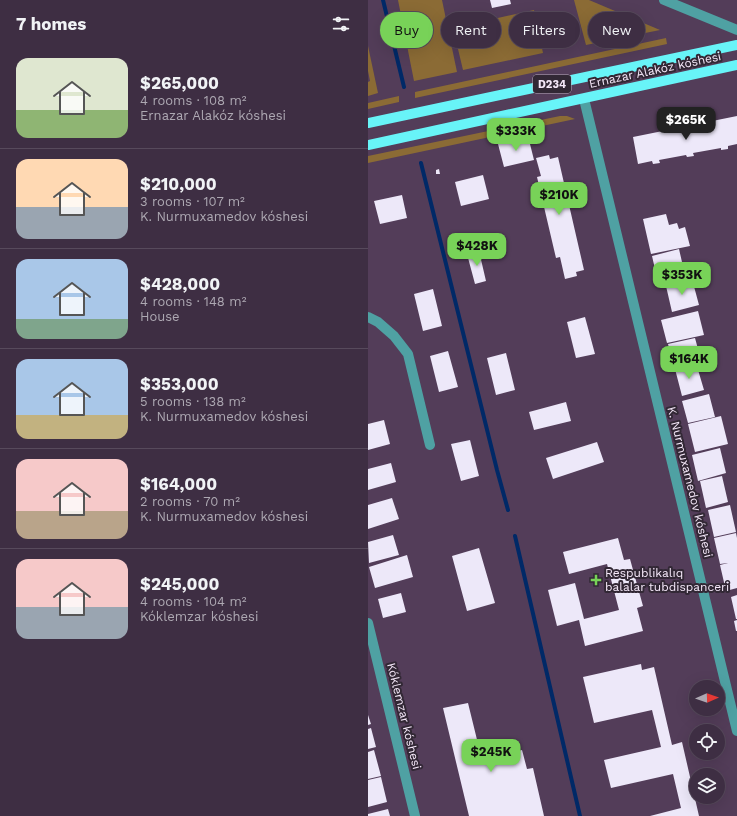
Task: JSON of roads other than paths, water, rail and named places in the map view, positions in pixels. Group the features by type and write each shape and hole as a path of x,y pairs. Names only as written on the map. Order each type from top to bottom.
{"main road":[{"name":"Ernazar Alakóz kóshesi","path":"368,123 737,44"},
{"name":"Ernazar Alakóz kóshesi","path":"368,145 737,65"}],"street":[{"path":"664,0 737,30"},
{"name":"K. Nurmuxamedov kóshesi","path":"584,99 737,731"},
{"path":"368,317 378,322 394,336 408,354 430,445"},
{"name":"Kóklemzar kóshesi","path":"368,623 415,816"}],"waterway":[{"path":"383,0 404,87"},
{"path":"421,163 508,510"},
{"path":"515,536 580,816"}],"place":[{"name":"Respublikalıq balalar tubdispanceri","path":"596,580"}]}
